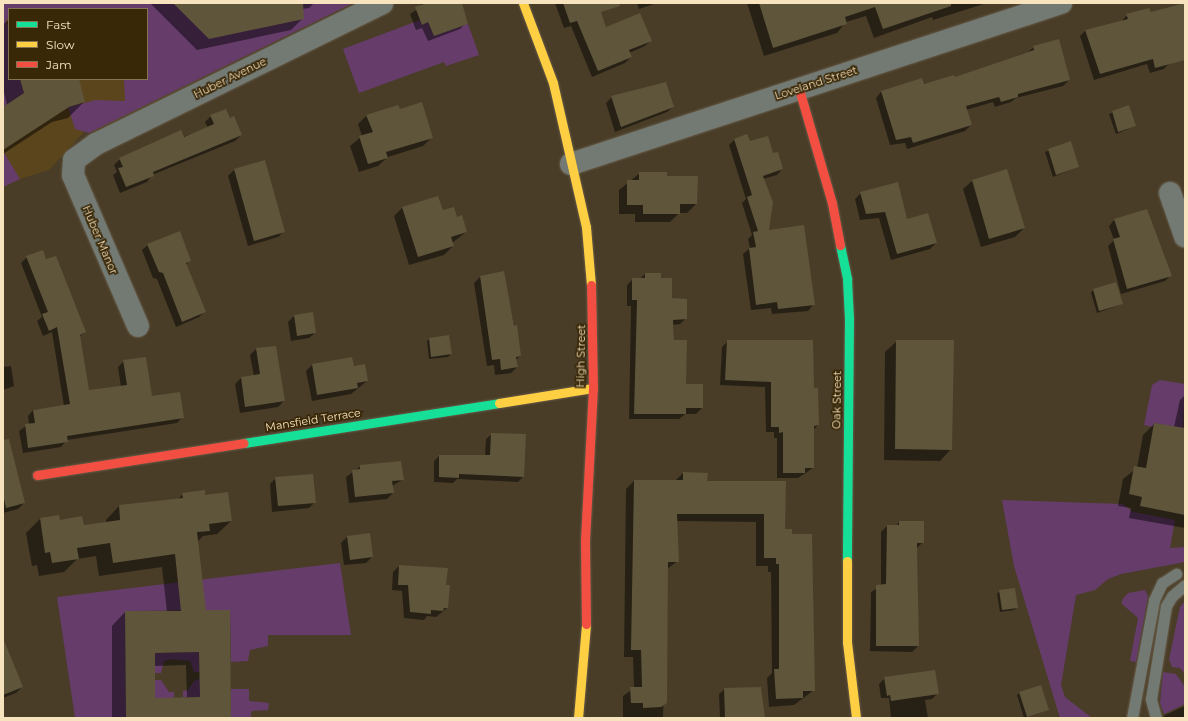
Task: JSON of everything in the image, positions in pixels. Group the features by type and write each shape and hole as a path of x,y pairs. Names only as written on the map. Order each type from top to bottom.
{"street":[{"name":"Huber Avenue","path":"79,154 382,3"},
{"name":"High Street","path":"523,3 552,83 586,227 591,264 593,388 585,540 586,637 578,718"},
{"name":"Loveland Street","path":"571,164 1061,3"},
{"name":"Oak Street","path":"799,89 832,203 847,279 849,319 847,642 856,718"},
{"name":"Huber Manor","path":"79,154 71,167 73,175 138,326"},
{"path":"1170,193 1185,236"},
{"name":"Mansfield Terrace","path":"37,475 593,388"}],"lane":[{"path":"1132,718 1154,600 1162,583 1176,574"},
{"path":"1156,718 1151,699 1166,606 1172,596 1185,585"}],"shaded area":[{"path":"3,3 353,3 95,131 84,132 49,170 20,179 3,187"},
{"path":"3,3 353,3 89,133 75,129 68,107 96,100 125,101 124,80 148,80 148,8 8,8 8,19 6,20 8,27 8,80 20,80 24,93 3,107"},
{"path":"420,20 422,25 428,22 431,31 468,24 479,55 446,66 444,62 359,93 343,49"},
{"path":"3,151 20,179 3,187"},
{"path":"1160,380 1185,384 1183,428 1154,423 1153,427 1144,425 1152,385"},
{"path":"1002,500 1123,504 1133,512 1175,520 1170,548 1185,547 1185,562 1121,574 1108,579 1095,590 1076,595 1061,685 1065,697 1092,718 1060,718 1014,566"},
{"path":"340,563 351,635 268,635 268,646 250,650 248,661 231,662 230,610 125,611 126,718 75,718 57,597"},
{"path":"1145,590 1148,596 1136,662 1130,661 1138,618 1122,604 1122,600 1128,593"},
{"path":"1185,601 1185,674 1180,668 1172,667 1169,659 1180,607"},
{"path":"199,652 200,672 194,672 190,661 172,659 164,661 161,673 155,673 155,653"},
{"path":"1163,672 1176,674 1185,687 1185,704 1164,714 1160,703"},
{"path":"200,679 200,697 183,697 183,691 188,690 195,680"},
{"path":"155,680 161,680 169,692 174,692 174,698 155,698"},
{"path":"231,689 249,689 249,701 269,703 268,710 251,711 251,718 231,718"}],"building":[{"path":"173,3 303,3 304,19 209,39"},
{"path":"427,3 462,3 468,24 434,36 428,22 422,25 415,7"},
{"path":"563,3 619,3 620,6 601,12 606,27 640,13 652,41 629,50 632,57 598,71 577,21 570,23"},
{"path":"759,3 951,3 951,6 883,29 875,7 845,17 847,24 773,48"},
{"path":"1185,3 1185,60 1155,68 1153,59 1100,74 1085,30 1128,19 1126,14 1149,8 1151,12"},
{"path":"1059,39 1070,80 1018,94 1018,97 1001,102 999,97 966,106 972,125 913,143 911,137 896,140 881,91 922,78 924,84 954,75 955,77 1034,50 1033,46"},
{"path":"20,80 79,80 85,102 69,107 3,150 3,107 24,93"},
{"path":"666,82 674,107 621,127 611,96"},
{"path":"422,102 433,138 386,152 388,158 368,164 359,136 373,132 366,115 398,105 400,109"},
{"path":"1129,105 1136,126 1118,132 1112,111"},
{"path":"226,109 230,118 234,116 242,135 153,172 154,176 126,187 118,168 123,167 119,158 181,130 184,137 214,124 210,115"},
{"path":"747,134 750,141 768,136 773,153 778,152 783,169 763,176 773,202 769,230 804,225 815,305 778,309 777,302 756,305 749,248 756,247 753,232 758,231 747,197 752,195 734,139"},
{"path":"1071,141 1079,167 1056,175 1048,149"},
{"path":"265,160 285,232 254,241 234,169"},
{"path":"1007,169 1025,228 989,239 972,180"},
{"path":"639,172 667,172 667,176 698,176 697,204 680,204 680,214 643,214 643,205 627,205 627,180 639,180"},
{"path":"898,182 907,219 928,213 937,243 897,254 885,212 866,214 860,192"},
{"path":"438,196 443,210 454,207 457,217 462,215 467,232 451,237 454,246 418,257 402,207"},
{"path":"1147,209 1172,276 1127,289 1113,239 1120,237 1114,219"},
{"path":"180,231 191,261 186,263 206,312 182,322 163,273 159,272 147,244"},
{"path":"43,250 46,259 56,256 86,332 80,335 89,390 127,385 123,360 146,357 152,396 180,392 184,418 67,436 68,442 28,448 25,424 35,423 33,410 70,404 57,327 49,331 42,314 48,312 26,256"},
{"path":"504,271 514,326 517,325 521,356 516,357 518,367 501,370 500,359 492,360 480,276"},
{"path":"645,273 661,273 661,278 672,278 672,298 687,299 687,319 673,320 674,340 687,340 686,384 703,384 703,408 686,408 686,414 634,414 637,300 632,300 632,278 645,278"},
{"path":"1116,282 1123,304 1099,311 1093,289"},
{"path":"313,312 316,333 297,336 294,315"},
{"path":"449,335 452,354 431,357 429,338"},
{"path":"727,340 813,340 814,388 818,388 819,425 814,426 814,468 805,468 805,473 783,473 783,432 779,433 779,427 771,427 771,382 725,380"},
{"path":"896,340 954,340 952,450 895,449"},
{"path":"276,346 285,401 245,407 241,377 260,374 256,348"},
{"path":"352,357 354,366 365,364 368,381 357,383 358,388 317,395 312,364"},
{"path":"1154,423 1185,428 1185,515 1140,506 1142,497 1129,494 1134,466 1146,468"},
{"path":"491,433 526,434 524,477 459,474 459,478 439,477 439,455 490,455"},
{"path":"9,439 25,503 6,508 3,495 3,440"},
{"path":"401,461 404,480 392,481 394,493 355,497 352,470 360,469 360,465"},
{"path":"683,472 708,473 707,481 786,481 785,529 792,529 792,534 812,534 815,691 803,691 803,698 776,699 774,669 779,669 779,564 776,564 776,558 764,558 764,514 677,514 679,562 668,562 667,703 661,707 643,708 643,703 631,703 630,687 642,687 641,650 631,650 634,480 683,480"},
{"path":"313,474 316,503 278,506 275,477"},
{"path":"205,490 205,495 228,492 232,521 209,524 210,531 197,532 206,610 230,610 231,718 126,718 125,611 181,611 175,554 113,563 110,543 77,548 79,559 52,563 50,552 45,553 40,518 59,515 60,520 82,516 84,525 120,520 119,505 183,498 182,493","holes":["199,652 200,697 155,698 155,653"]},
{"path":"899,521 924,521 924,543 917,543 919,646 876,646 876,585 886,584 887,525 899,525"},
{"path":"370,533 373,557 350,560 347,536"},
{"path":"399,565 448,568 446,585 450,585 448,608 444,608 443,611 431,610 431,614 410,612 408,585 398,585"},
{"path":"1015,588 1018,608 1002,610 999,590"},
{"path":"3,638 23,687 3,695"},
{"path":"935,670 939,694 891,701 890,695 887,696 884,677"},
{"path":"1041,685 1049,710 1027,717 1019,692"},
{"path":"761,687 765,718 725,718 724,688"}],"traffic: fast":[{"path":"840,245 847,279 849,319 847,561"},
{"path":"244,443 499,403"}],"traffic: slow":[{"path":"523,3 553,83 586,227 591,285"},
{"path":"499,403 593,388"},
{"path":"847,561 847,642 856,718"},
{"path":"578,718 586,624"}],"traffic: jam":[{"path":"799,89 832,203 840,245"},
{"path":"586,624 585,540 593,388 591,285"},
{"path":"37,475 244,443"}]}
